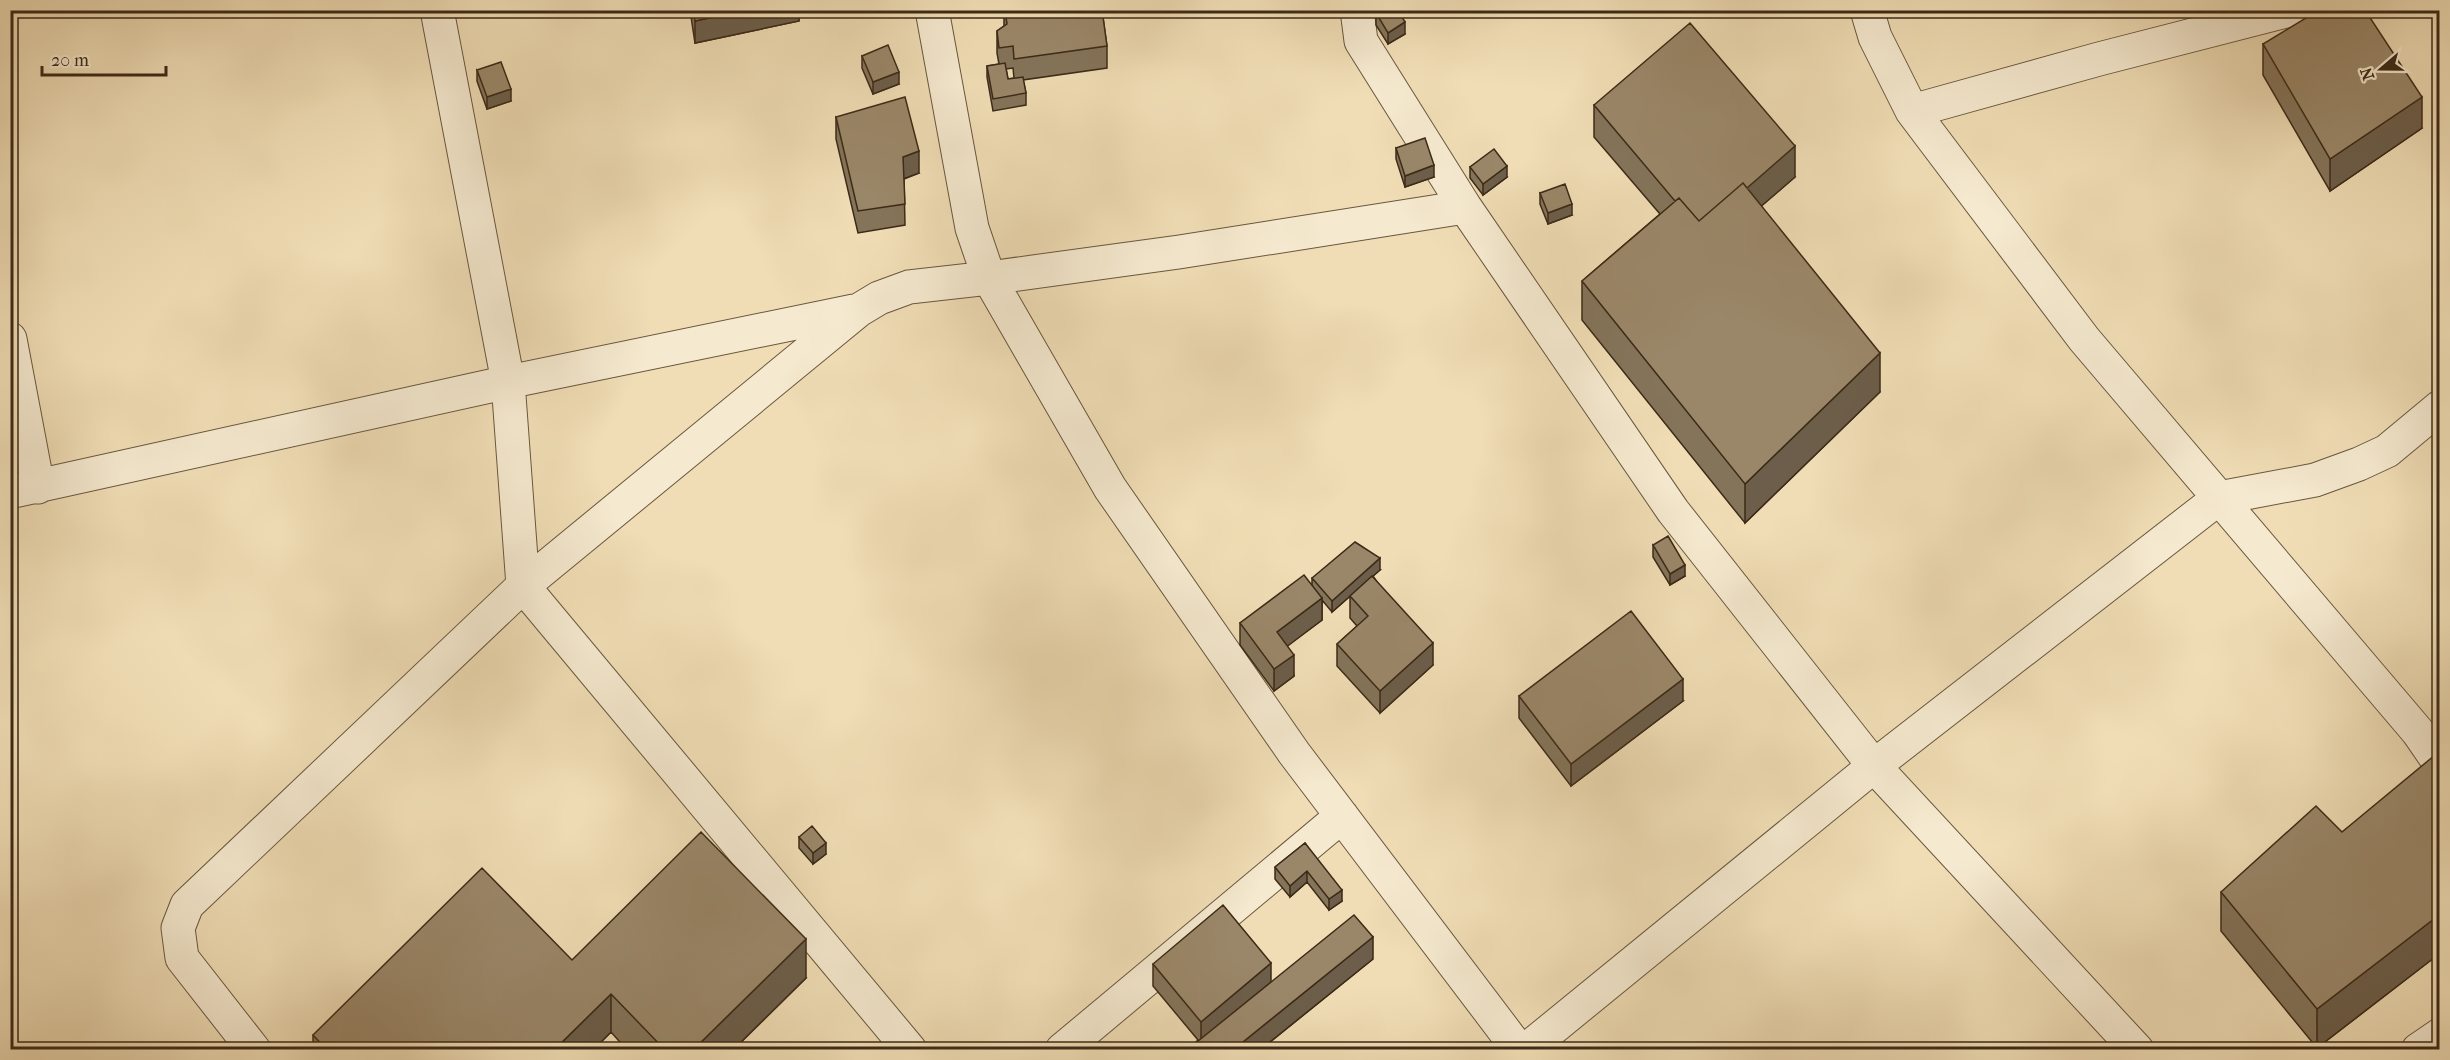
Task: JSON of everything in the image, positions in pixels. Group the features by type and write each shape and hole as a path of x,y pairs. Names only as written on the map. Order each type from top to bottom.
{"street":[{"path":"437,10 508,382 523,586 910,1050"},
{"path":"932,10 972,228 989,278 1110,488 1294,753 1519,1050"},
{"path":"1357,10 1361,41 1465,207 1673,512 1874,766 2138,1050"},
{"path":"1867,10 1875,37 1912,111 2085,339 2418,732 2439,764"},
{"path":"1912,111 2099,59 2290,10"},
{"path":"255,1050 182,958 177,928 187,905 523,586 859,310 879,298 909,287 1179,252 1465,207"},
{"path":"10,339 24,489 508,382 859,310"},
{"path":"1526,1050 1874,766 2219,498 2315,480 2359,464 2387,452 2439,407"},
{"path":"1062,1050 1342,816"},
{"path":"2418,1050 2439,1035"}],"building":[{"path":"693,10 745,10 695,21"},
{"path":"1005,10 1102,10 1107,46 1014,59 1013,46 999,48 997,31 1007,24"},
{"path":"1381,10 1398,10 1405,22 1388,33 1376,13"},
{"path":"2319,10 2365,10 2422,97 2330,159 2263,44"},
{"path":"1690,23 1795,146 1747,188 1743,183 1699,221 1679,198 1675,201 1594,105"},
{"path":"888,45 899,72 873,82 862,56"},
{"path":"501,62 511,89 487,97 477,70"},
{"path":"1005,63 1008,79 1023,77 1026,93 993,99 987,66"},
{"path":"905,97 919,151 903,157 905,204 858,211 836,117"},
{"path":"1425,138 1434,165 1405,176 1396,148"},
{"path":"1494,149 1507,166 1483,184 1470,167"},
{"path":"1743,183 1880,353 1745,484 1582,281 1679,198 1699,221"},
{"path":"1565,184 1572,204 1548,213 1540,193"},
{"path":"1668,536 1685,565 1670,574 1653,545"},
{"path":"1355,542 1380,558 1332,601 1312,578"},
{"path":"1304,575 1322,598 1277,632 1294,655 1274,669 1240,623"},
{"path":"1372,576 1433,643 1380,691 1337,644 1368,616 1350,596"},
{"path":"1631,611 1683,679 1571,764 1519,696"},
{"path":"2435,755 2439,760 2439,915 2317,1009 2221,892 2316,806 2342,832"},
{"path":"812,826 826,843 813,853 799,837"},
{"path":"701,832 806,939 693,1050 665,1050 611,994 554,1050 327,1050 313,1035 482,868 572,960"},
{"path":"1305,843 1342,890 1329,899 1307,871 1290,886 1275,867"},
{"path":"1223,905 1271,963 1201,1022 1153,964"},
{"path":"1354,915 1373,937 1233,1050 1187,1050"},
{"path":"1868,1043 1873,1050 1858,1050"}]}
